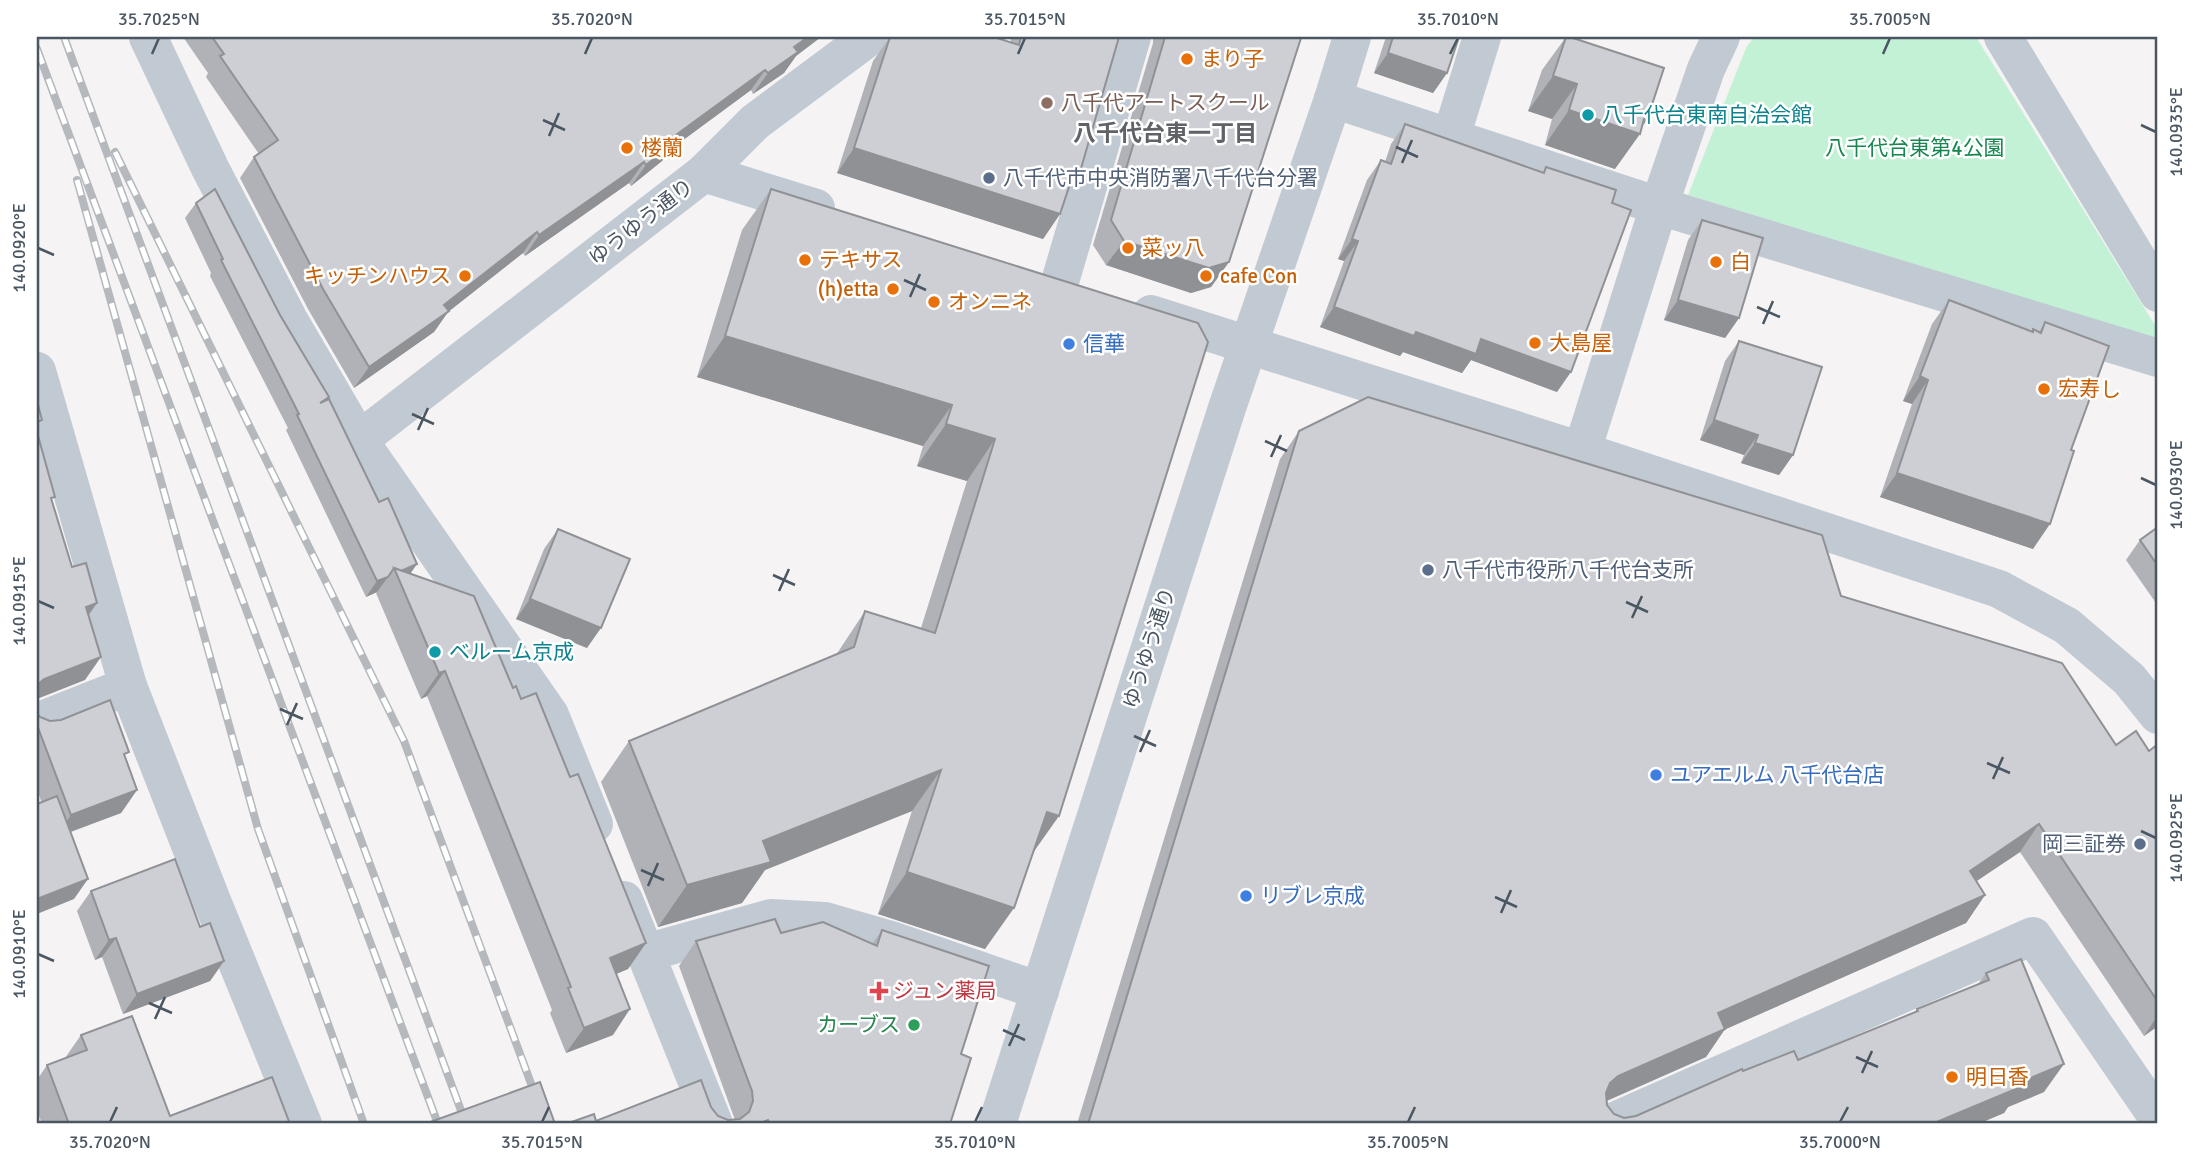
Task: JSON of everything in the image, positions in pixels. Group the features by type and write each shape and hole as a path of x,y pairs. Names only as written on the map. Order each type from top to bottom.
{"street":[{"path":"148,37 210,168 282,308 359,440 550,715 713,1124"},
{"path":"704,173 755,122 869,37"},
{"path":"1132,37 1046,280 1582,451 1998,589 2067,626 2129,679 2158,715"},
{"path":"1451,137 1482,37"},
{"path":"1582,451 1659,206 1706,69 1721,37"},
{"path":"2003,37 2158,293"},
{"name":"ゆうゆう通り","path":"998,1124 1247,345 1333,99 1349,38"},
{"path":"1333,99 1659,206 2158,358"},
{"name":"ゆうゆう通り","path":"359,440 704,173 848,218"},
{"path":"37,370 128,686 303,1124"},
{"path":"37,722 128,686"},
{"path":"645,953 771,918 825,921 891,940 1040,991"},
{"path":"1608,1124 2034,936 2154,1118"}],"green space":[{"name":"八千代台東第4公園","path":"1754,37 1976,37 2158,330 2158,339 1688,195 1746,48"}],"building":[{"path":"212,37 808,37 794,47 798,52 768,73 765,70 673,137 677,141 646,165 644,162 539,235 537,232 444,305 449,311 369,367 323,289 254,157 278,140 220,56 224,54"},
{"path":"890,37 994,37 1019,45 1021,37 1119,37 1080,172 1076,166 1060,214 854,148"},
{"path":"1165,37 1301,38 1229,262 1209,268 1124,241 1111,220"},
{"path":"1393,37 1459,37 1447,73 1388,53"},
{"path":"1566,37 1664,68 1640,134 1569,110 1577,84 1553,76"},
{"path":"1405,124 1544,173 1546,167 1616,190 1612,203 1631,210 1571,372 1481,339 1476,354 1416,332 1414,336 1334,307 1358,241 1352,239 1381,160 1391,164"},
{"path":"215,189 280,315 329,397 320,403 329,399 379,502 388,498 417,564 401,571 394,568 388,577 377,581 196,203"},
{"path":"771,189 1198,323 1208,342 1059,816 1047,812 1014,908 907,872 941,770 763,841 771,862 687,885 629,741 854,647 865,611 935,633 995,439 946,424 952,405 725,336"},
{"path":"1702,220 1763,238 1739,318 1678,300"},
{"path":"1949,300 2033,332 2033,329 2041,333 2045,322 2109,346 2071,450 2074,451 2050,524 1897,473 1928,380 1920,376"},
{"path":"1739,341 1822,367 1793,455 1755,443 1758,435 1714,420"},
{"name":"ユアエルム 八千代台店","path":"1368,397 1822,535 1841,596 2062,663 2116,745 2136,731 2149,751 2158,744 2158,1002 2039,824 1970,871 1985,895 1718,1013 1725,1029 1618,1076 1610,1083 1606,1093 1607,1105 1614,1114 1624,1118 1636,1116 1742,1069 1743,1071 1794,1051 1798,1060 1989,980 1986,973 2021,959 2064,1064 2021,1082 2023,1086 1932,1124 1088,1124 1299,431"},
{"path":"37,401 42,420 37,422"},
{"path":"37,432 55,497 51,498 72,567 86,563 97,603 86,607 101,657 44,679 37,685"},
{"path":"2158,527 2158,566 2140,540"},
{"path":"558,529 630,559 601,628 530,599"},
{"path":"394,568 474,596 513,688 516,686 521,699 536,693 570,777 578,774 646,943 610,958 630,1009 584,1028 568,988 571,987 445,671 439,673"},
{"path":"110,700 129,752 124,754 137,790 71,815 37,725 37,713 50,721 61,720"},
{"path":"57,796 88,879 37,899 37,804"},
{"path":"175,859 200,927 210,923 224,961 137,994 116,938 109,940 91,891"},
{"path":"775,919 781,933 823,922 877,946 882,930 989,966 961,1054 971,1058 950,1124 770,1124 768,1120 758,1124 566,1124 594,1114 596,1121 701,1080 711,1107 718,1116 728,1120 740,1119 749,1112 753,1101 752,1091 696,941"},
{"path":"132,1016 170,1116 272,1077 290,1124 69,1124 47,1065 87,1050 81,1035"},
{"path":"540,1082 555,1124 425,1124"}],"railway":[{"path":"64,37 466,1124"},
{"path":"37,49 438,1124"},
{"path":"115,152 404,741 546,1124"},
{"path":"77,180 258,829 364,1124"}],"place":[{"name":"まり子","path":"1187,59"},
{"name":"八千代アートスクール","path":"1047,103"},
{"name":"八千代台東南自治会館","path":"1588,115"},
{"name":"楼蘭","path":"627,148"},
{"name":"八千代市中央消防署八千代台分署","path":"989,178"},
{"name":"菜ッ八","path":"1128,248"},
{"name":"テキサス","path":"805,260"},
{"name":"白","path":"1716,262"},
{"name":"キッチンハウス","path":"465,276"},
{"name":"cafe Con","path":"1206,276"},
{"name":"(h)etta","path":"893,289"},
{"name":"オンニネ","path":"934,302"},
{"name":"大島屋","path":"1535,343"},
{"name":"信華","path":"1069,344"},
{"name":"宏寿し","path":"2044,389"},
{"name":"八千代市役所八千代台支所","path":"1428,570"},
{"name":"ベルーム京成","path":"435,652"},
{"name":"ユアエルム 八千代台店","path":"1656,775"},
{"name":"岡三証券","path":"2140,844"},
{"name":"リブレ京成","path":"1246,896"},
{"name":"ジュン薬局","path":"879,991"},
{"name":"カーブス","path":"914,1025"},
{"name":"明日香","path":"1952,1077"}],"district":[{"name":"八千代台東一丁目","path":"1165,133"}]}
